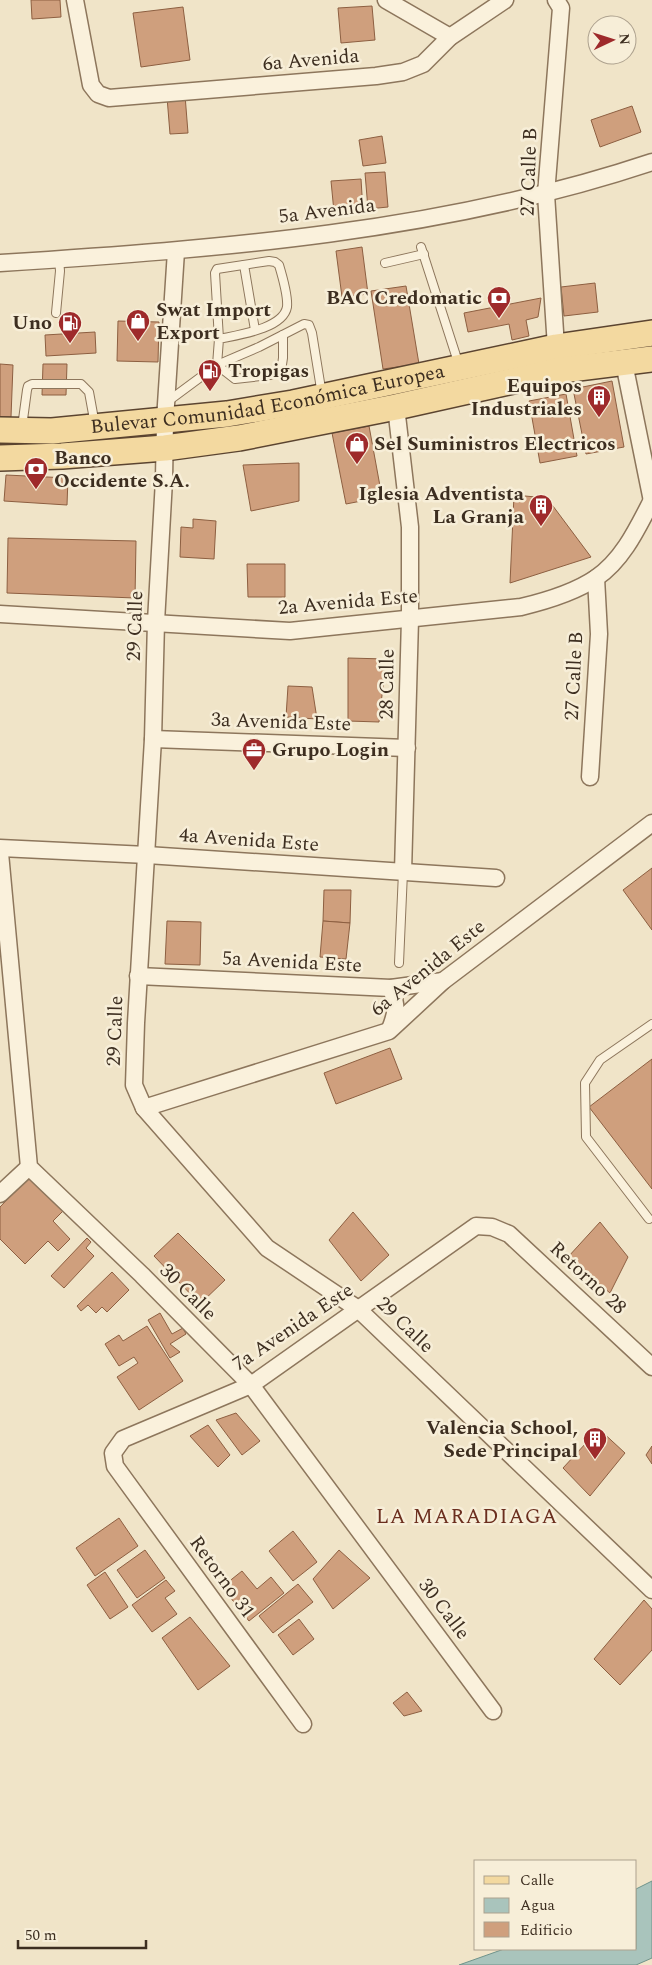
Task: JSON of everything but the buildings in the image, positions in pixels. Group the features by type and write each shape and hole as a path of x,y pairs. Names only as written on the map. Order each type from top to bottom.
{"main road":[{"name":"Bulevar Comunidad Económica Europea","path":"11,430 52,431 95,427 166,411 227,414 322,397 556,347 652,333"},
{"name":"Bulevar Comunidad Económica Europea","path":"0,458 62,456 165,448 239,438 396,407 562,370 652,359"}],"street":[{"name":"6a Avenida","path":"75,0 91,85 98,94 109,98 376,76 403,72 423,64 450,37 505,0"},
{"path":"386,0 450,37"},
{"name":"27 Calle B","path":"556,0 561,8 546,194 556,347"},
{"name":"5a Avenida","path":"0,263 176,251 386,226 546,194 652,162"},
{"name":"29 Calle","path":"176,251 166,411 156,622 153,739 138,976 134,1085 144,1108 267,1248 358,1309 652,1590"},
{"path":"624,363 647,454 652,500"},
{"name":"28 Calle","path":"396,407 410,527 410,619 403,872"},
{"name":"2a Avenida Este","path":"0,614 290,631 521,607 550,600 596,578 629,542 652,500"},
{"name":"27 Calle B","path":"590,777 599,634 596,578"},
{"name":"3a Avenida Este","path":"153,739 407,748"},
{"name":"6a Avenida Este","path":"144,1108 389,1031 443,981 652,823"},
{"name":"4a Avenida Este","path":"0,848 147,855 496,878"},
{"path":"0,853 29,1167 0,1194"},
{"name":"5a Avenida Este","path":"138,976 391,988 443,981"},
{"path":"389,1031 396,1014 396,1005 391,988"},
{"name":"30 Calle","path":"29,1167 142,1275 250,1385 493,1711"},
{"name":"7a Avenida Este","path":"113,1453 123,1439 250,1385 476,1226 492,1227"},
{"name":"Retorno 28","path":"492,1227 510,1234 652,1366"},
{"name":"Retorno 31","path":"113,1453 115,1466 303,1724"}],"lane":[{"path":"386,263 423,251 460,367"},
{"path":"56,313 60,271 59,259"},
{"path":"217,365 219,339 215,273 217,269 269,261 279,265 287,305 284,315 268,327 219,339"},
{"path":"244,265 255,330"},
{"path":"166,411 217,365 304,324 309,326 312,333 322,397"},
{"path":"217,365 235,379 270,375 281,370 284,358 283,335"},
{"path":"11,430 27,390 32,384 82,384 89,392 95,427"},
{"name":"28 Calle","path":"399,963 403,872"},
{"path":"649,1219 586,1137 585,1083 600,1060 652,1024"}],"water":[{"path":"652,1881 652,1958 636,1965 459,1965 501,1950 637,1950 637,1888"}],"place":[{"name":"BAC Credomatic","path":"499,319"},
{"name":"Swat Import Export","path":"138,342"},
{"name":"Uno","path":"70,344"},
{"name":"Tropigas","path":"210,392"},
{"name":"Equipos Industriales","path":"599,418"},
{"name":"Sel Suministros Electricos","path":"357,465"},
{"name":"Banco Occidente S.A.","path":"36,490"},
{"name":"Iglesia Adventista La Granja","path":"541,527"},
{"name":"Grupo Login","path":"254,771"},
{"name":"Valencia School, Sede Principal","path":"595,1460"}],"district":[{"name":"LA MARADIAGA","path":"467,1517"}]}
